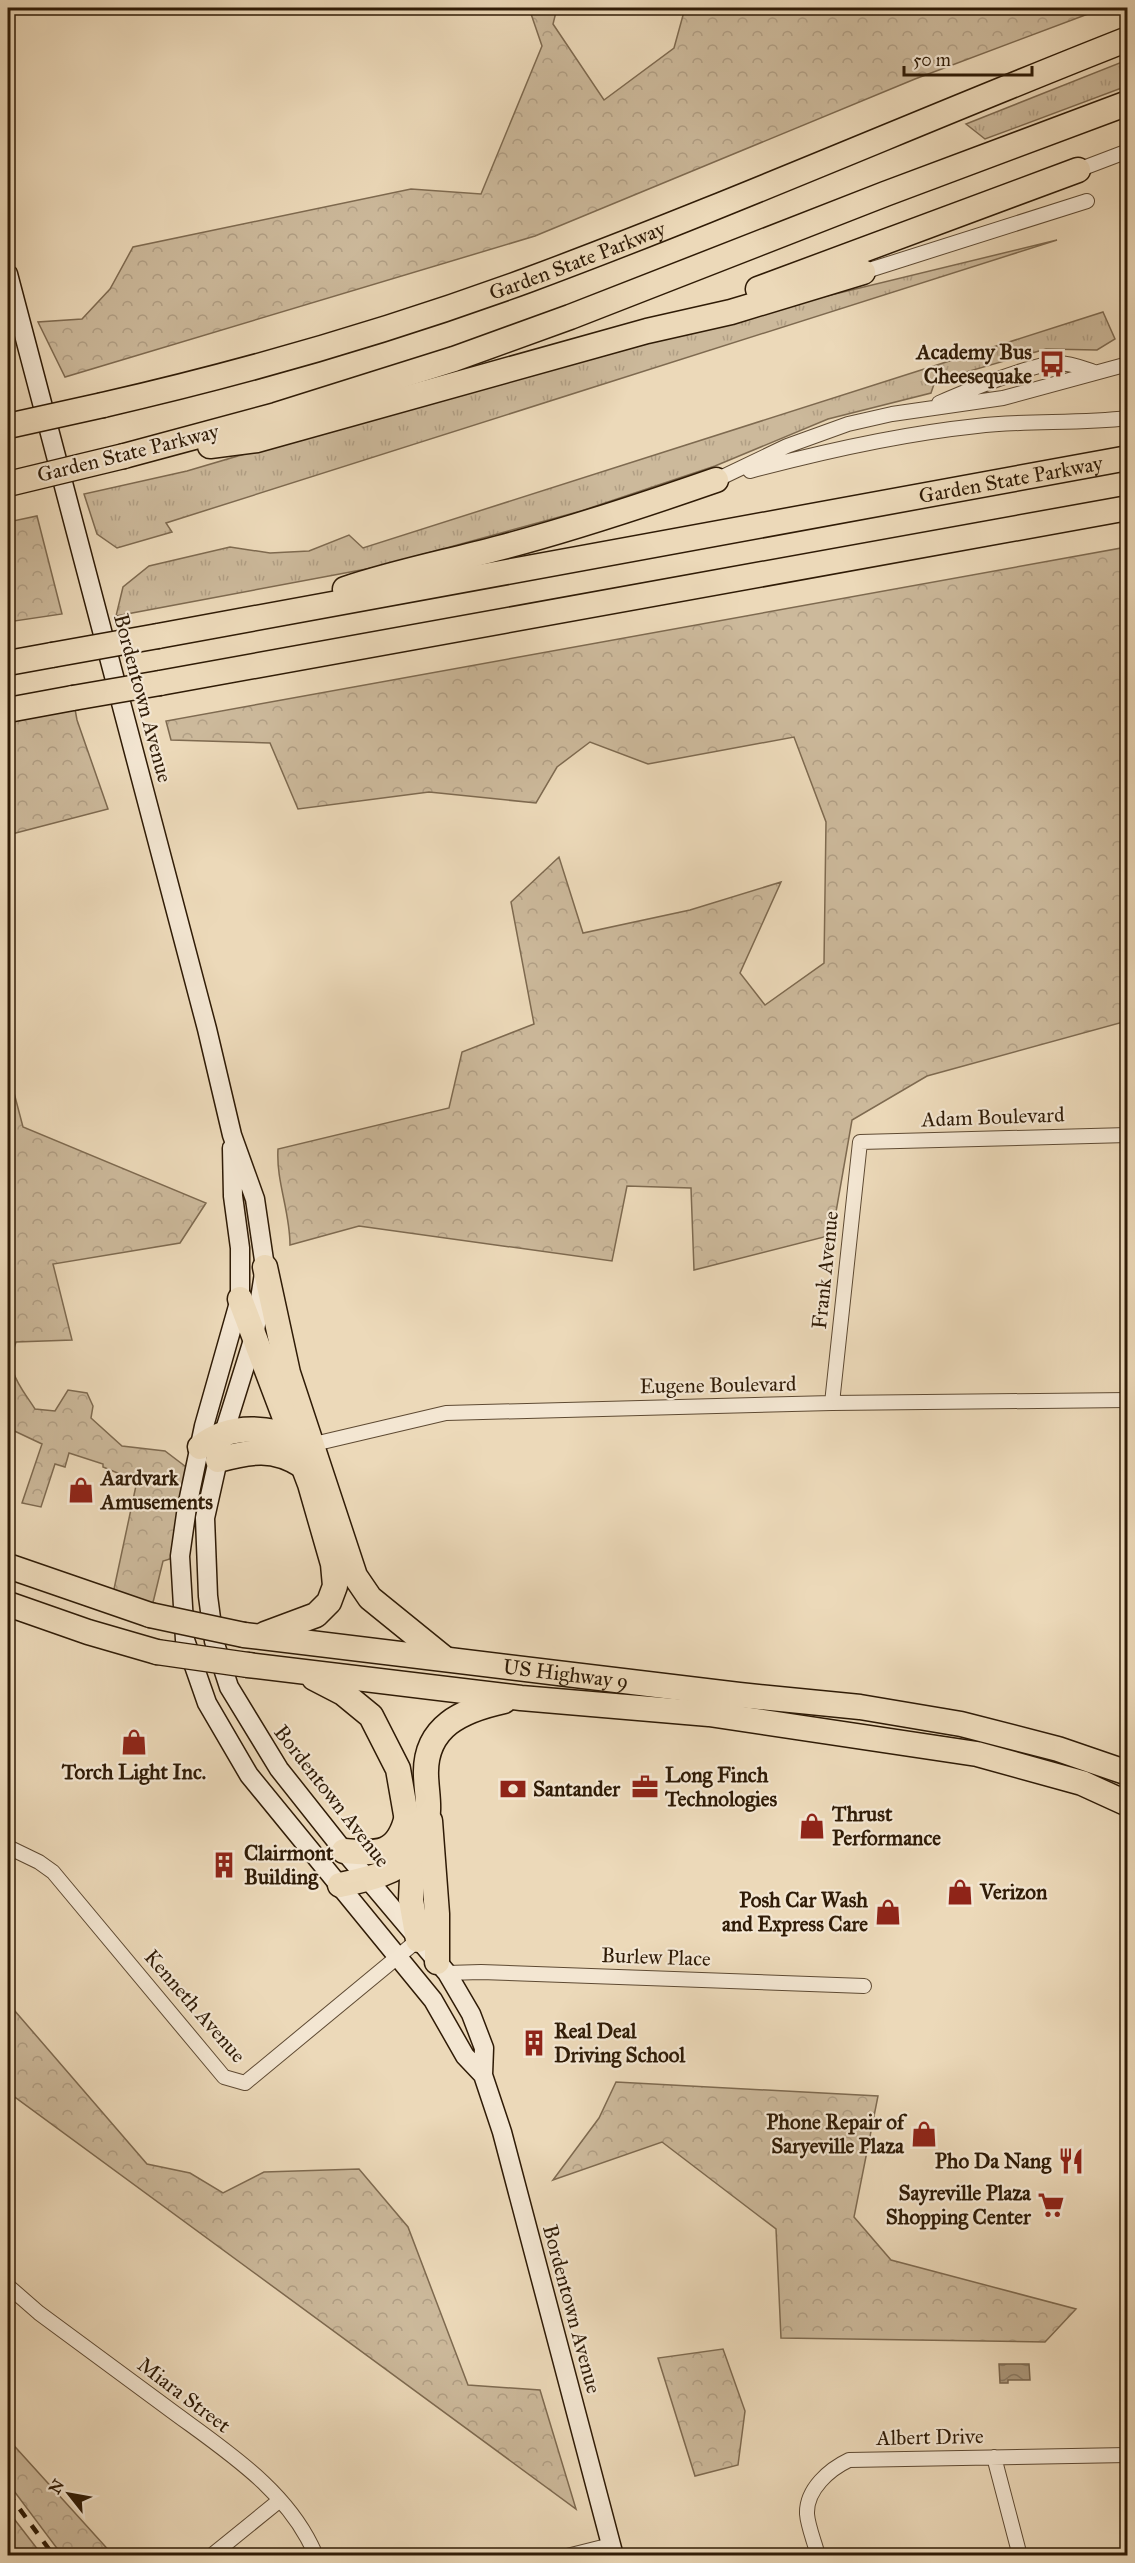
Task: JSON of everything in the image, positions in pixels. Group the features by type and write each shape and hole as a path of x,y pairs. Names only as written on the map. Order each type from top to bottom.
{"highway":[{"name":"Garden State Parkway","path":"8,426 103,405 321,348 527,280 1128,39"},
{"name":"Garden State Parkway","path":"8,484 124,456 287,411 454,359 570,317 876,197 1128,103"},
{"path":"647,332 1078,170"},
{"path":"124,456 257,440 647,332 731,312 863,272"},
{"name":"Garden State Parkway","path":"8,663 1128,458"},
{"path":"274,614 384,576 520,542 620,513 716,480"},
{"path":"8,710 1128,508"},
{"path":"251,1635 316,1615 329,1602 335,1586 333,1564 303,1466 303,1440 265,1267"},
{"path":"240,1299 254,1337 303,1440 355,1576 370,1598 446,1659"},
{"path":"209,1453 224,1433 251,1429 303,1440"},
{"path":"209,1453 265,1451 289,1457 303,1466"},
{"name":"US Highway 9","path":"8,1566 150,1615 251,1635 739,1695 860,1707 961,1724 1058,1749 1128,1773"},
{"name":"US Highway 9","path":"8,1604 88,1632 157,1652 521,1698 709,1714 977,1754 1082,1783 1128,1804"},
{"path":"295,1670 343,1693 371,1716 398,1769 418,1816 437,1914 442,1967"},
{"path":"418,1940 411,1900 413,1855 431,1746 448,1721 476,1707 521,1698"},
{"path":"344,1851 369,1853 386,1850 397,1842 418,1816"},
{"path":"340,1886 368,1879 400,1864 413,1855"}],"street":[{"path":"1078,170 1128,151"},
{"path":"863,272 1087,201"},
{"name":"Bordentown Avenue","path":"8,274 204,1018 232,1135 255,1199 265,1267 254,1337 224,1433"},
{"path":"923,409 979,387 1052,364 1068,364 1094,372"},
{"path":"716,480 826,431 871,418 1003,398 1128,364"},
{"path":"716,480 792,459 898,436 980,426 1128,418"},
{"name":"Bordentown Avenue","path":"232,1135 233,1196 240,1248 240,1299 209,1453 205,1518 208,1596 214,1641 229,1687 243,1714 279,1769 344,1851 442,1967 471,2014 484,2048 483,2075 502,2132 613,2550"},
{"name":"Adam Boulevard","path":"860,1142 1128,1135"},
{"name":"Frank Avenue","path":"832,1403 860,1142"},
{"name":"Eugene Boulevard","path":"303,1440 446,1413 832,1403 1128,1400"},
{"name":"Bordentown Avenue","path":"209,1453 187,1506 180,1556 185,1640 207,1703 249,1775 434,2000 465,2056 483,2075"},
{"name":"Kenneth Avenue","path":"8,1847 39,1862 53,1872 224,2077 234,2082 245,2083 418,1940"},
{"name":"Burlew Place","path":"442,1967 481,1972 864,1986"},
{"name":"Miara Street","path":"8,2286 39,2313 256,2476 280,2500 309,2536 316,2556"},
{"name":"Albert Drive","path":"818,2556 807,2513 820,2481 837,2465 849,2460 1128,2455"},
{"path":"994,2457 1020,2556"},
{"path":"211,2556 280,2500"},
{"path":"567,2556 613,2550"}],"green space":[{"path":"529,8 557,8 553,24 604,100 674,48 685,8 1104,8 915,79 535,236 65,377 38,322 82,319 110,289 133,247 411,189 481,194 542,46"},
{"path":"1127,60 1127,86 985,139 966,124"},
{"path":"1057,240 166,523 172,532 117,548 97,534 84,494 187,471 556,362"},
{"path":"1103,312 1115,339 1097,350 1046,349 935,381 931,393 828,419 715,466 581,511 377,567 116,616 123,587 149,566 230,547 270,553 309,551 349,535 363,548"},
{"path":"37,516 62,614 8,622 8,522"},
{"path":"1127,547 1127,1021 927,1076 852,1120 832,1235 694,1270 691,1188 627,1186 612,1261 359,1226 290,1245 279,1173 278,1149 449,1108 462,1052 534,1024 511,902 559,857 583,933 690,910 781,882 740,973 765,1005 824,963 826,822 794,737 648,764 590,742 557,767 536,803 429,792 298,809 270,743 171,740 166,721"},
{"path":"73,698 77,720 108,809 8,835 8,710"},
{"path":"8,1070 23,1127 206,1203 180,1243 53,1264 72,1340 16,1342 13,1352 15,1377 35,1409 55,1411 68,1390 87,1393 93,1406 91,1418 122,1446 165,1451 194,1473 180,1556 163,1561 150,1615 111,1603 137,1481 103,1467 103,1464 69,1453 65,1467 55,1464 41,1507 22,1503 42,1444 8,1428"},
{"path":"8,2003 147,2164 190,2173 223,2193 264,2172 359,2169 408,2227 468,2385 540,2390 576,2509 8,2092"},
{"path":"616,2082 878,2096 854,2217 891,2260 1076,2309 1045,2342 781,2338 776,2229 662,2142 553,2180 599,2118"},
{"path":"723,2349 745,2411 738,2465 695,2476 658,2358"},
{"path":"8,2439 113,2555 62,2555 8,2483"},
{"path":"8,2511 42,2555 8,2555"}],"water":[{"path":"999,2364 1029,2364 1030,2380 1008,2380 1008,2383 1000,2383"}],"railway":[{"path":"8,2493 54,2556"}],"place":[{"name":"Academy Bus Cheesequake","path":"1052,364"},
{"name":"Aardvark Amusements","path":"81,1490"},
{"name":"Torch Light Inc.","path":"134,1742"},
{"name":"Long Finch Technologies","path":"645,1787"},
{"name":"Santander","path":"513,1789"},
{"name":"Thrust Performance","path":"812,1826"},
{"name":"Clairmont Building","path":"224,1865"},
{"name":"Verizon","path":"960,1892"},
{"name":"Posh Car Wash and Express Care","path":"888,1912"},
{"name":"Real Deal Driving School","path":"534,2043"},
{"name":"Phone Repair of Saryeville Plaza","path":"924,2134"},
{"name":"Pho Da Nang","path":"1071,2161"},
{"name":"Sayreville Plaza Shopping Center","path":"1051,2205"}]}
